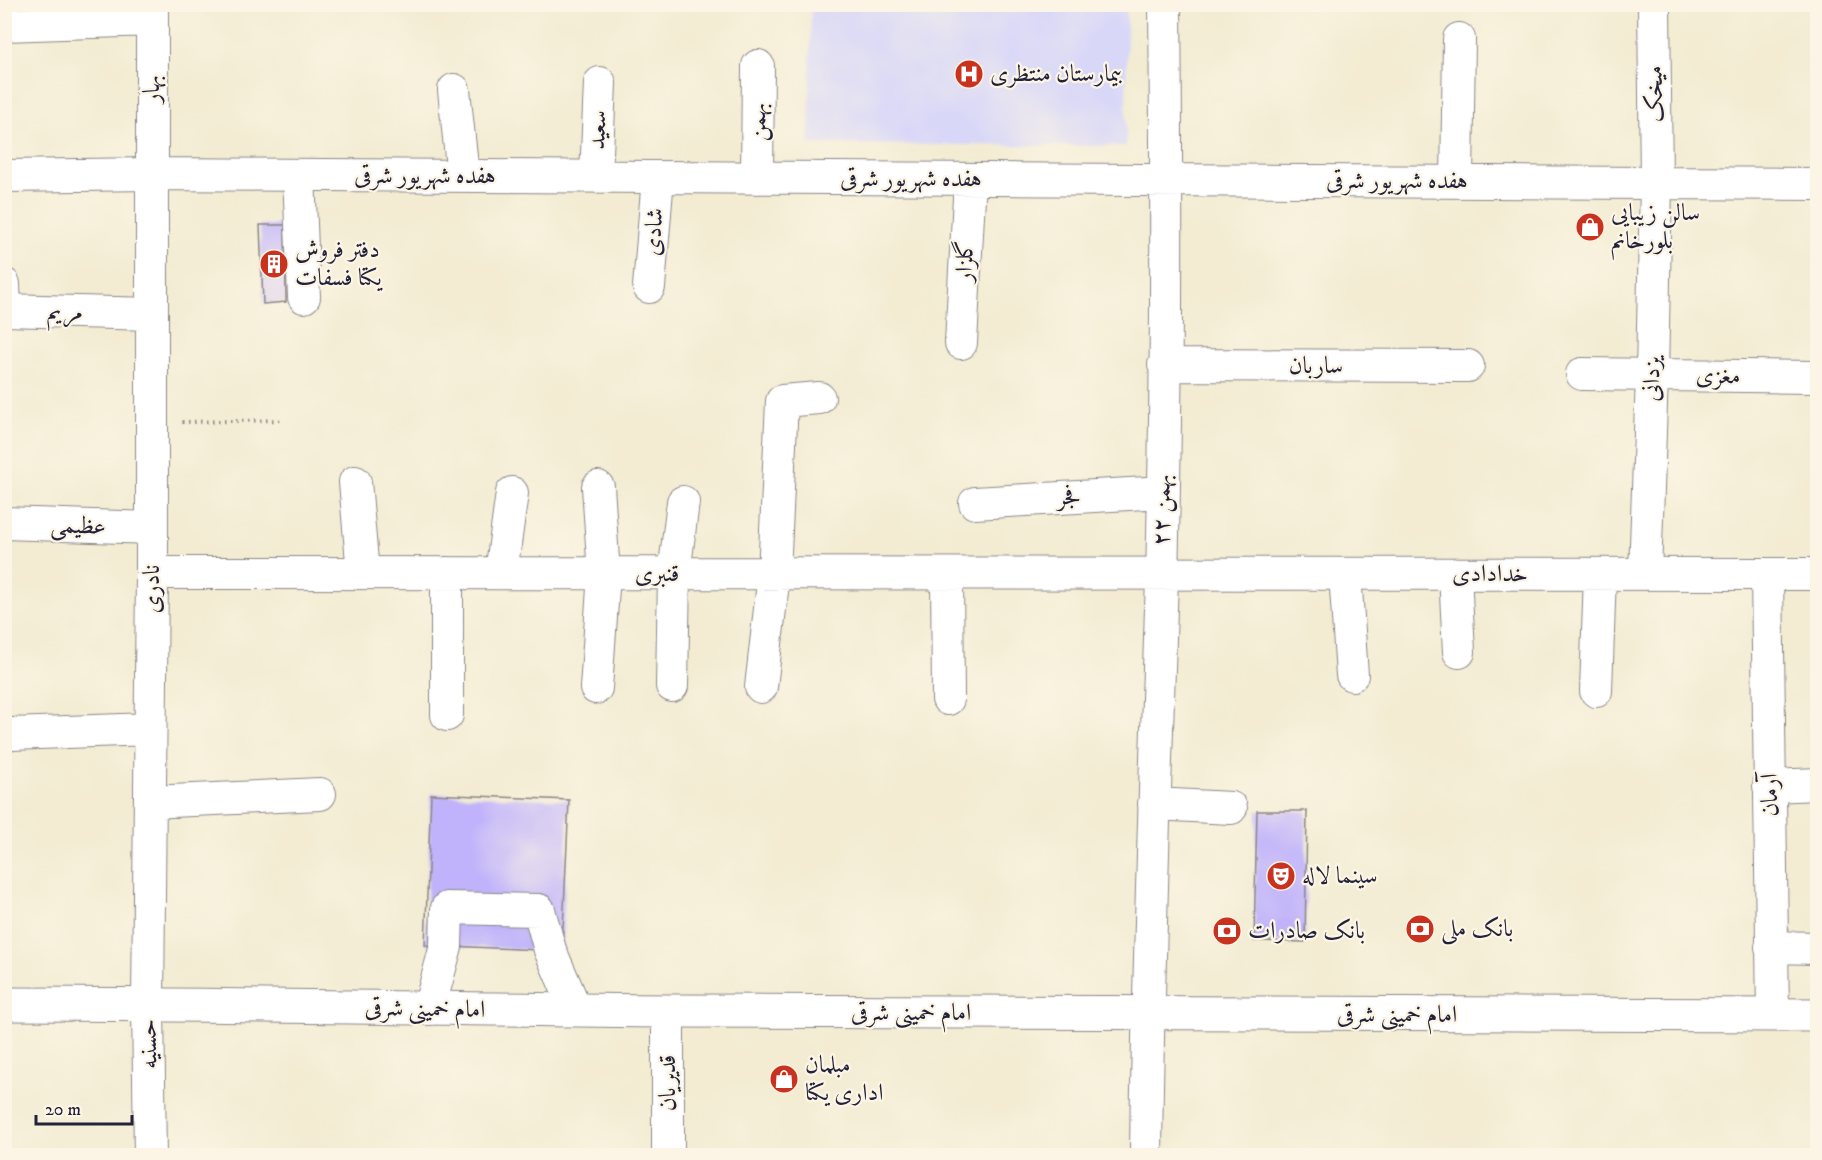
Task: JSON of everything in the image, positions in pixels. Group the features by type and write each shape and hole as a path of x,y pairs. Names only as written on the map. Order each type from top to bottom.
{"main road":[{"name":"امام خمینی شرقی","path":"4,1004 1147,1015 1818,1015"}],"street":[{"name":"۲۲ بهمن","path":"1146,1155 1147,1015 1162,574 1166,180 1165,4"},
{"name":"میخک","path":"1654,4 1656,183"},
{"path":"4,25 152,12"},
{"name":"بهار","path":"152,12 152,174"},
{"path":"1457,182 1459,39"},
{"name":"بهمن","path":"757,178 758,66"},
{"name":"سعید","path":"596,177 600,83"},
{"path":"454,90 463,176"},
{"name":"هفده شهریور شرقی","path":"4,176 152,174 1818,184"},
{"name":"نادری","path":"148,1004 152,573 152,174"},
{"path":"300,175 304,297"},
{"name":"شادی","path":"649,286 658,177"},
{"name":"گلزار","path":"961,343 970,179"},
{"name":"یزدانی","path":"1645,574 1656,183"},
{"name":"مریم","path":"4,284 5,310 152,314"},
{"name":"ساربان","path":"1164,365 1468,366"},
{"name":"مغزی","path":"1582,374 1818,377"},
{"path":"761,687 774,574 782,401 819,398"},
{"path":"355,482 363,573"},
{"path":"596,688 604,574 598,487"},
{"name":"فجر","path":"975,503 1162,492"},
{"path":"501,573 512,493"},
{"path":"672,686 674,574 683,502"},
{"name":"عظیمی","path":"4,523 152,528"},
{"name":"قنبری","path":"152,573 1162,574"},
{"path":"447,573 447,715"},
{"path":"947,574 948,699"},
{"name":"خدادادی","path":"1162,574 1818,574"},
{"path":"1346,574 1353,675"},
{"path":"1455,574 1459,652"},
{"path":"1596,691 1600,574"},
{"name":"آرمان","path":"1767,574 1773,1015"},
{"path":"10,734 150,729"},
{"path":"1769,786 1818,784"},
{"path":"150,802 320,794"},
{"path":"1154,804 1231,808"},
{"path":"429,1009 446,946 447,908 539,910 550,950 576,1010"},
{"path":"1771,947 1818,948"},
{"name":"حسنیه","path":"148,1004 150,1155"},
{"name":"قدیریان","path":"668,1011 668,1155"}],"path":[{"path":"152,422 280,420"}],"shaded area":[{"name":"بیمارستان منتظری","path":"811,5 1127,5 1126,146 809,144"}],"building":[{"name":"دفتر فروش یکتا فسفات","path":"260,225 285,225 286,302 263,304"},
{"path":"431,794 569,800 562,951 425,945"},
{"name":"سینما لاله","path":"1257,811 1307,811 1305,942 1254,941"}],"place":[{"name":"بیمارستان منتظری","path":"969,74"},
{"name":"سالن زیبایی بلورخانم","path":"1590,227"},
{"name":"دفتر فروش یکتا فسفات","path":"274,264"},
{"name":"سینما لاله","path":"1281,876"},
{"name":"بانک ملی","path":"1420,929"},
{"name":"بانک صادرات","path":"1227,931"},
{"name":"مبلمان اداری یکتا","path":"784,1079"}]}
